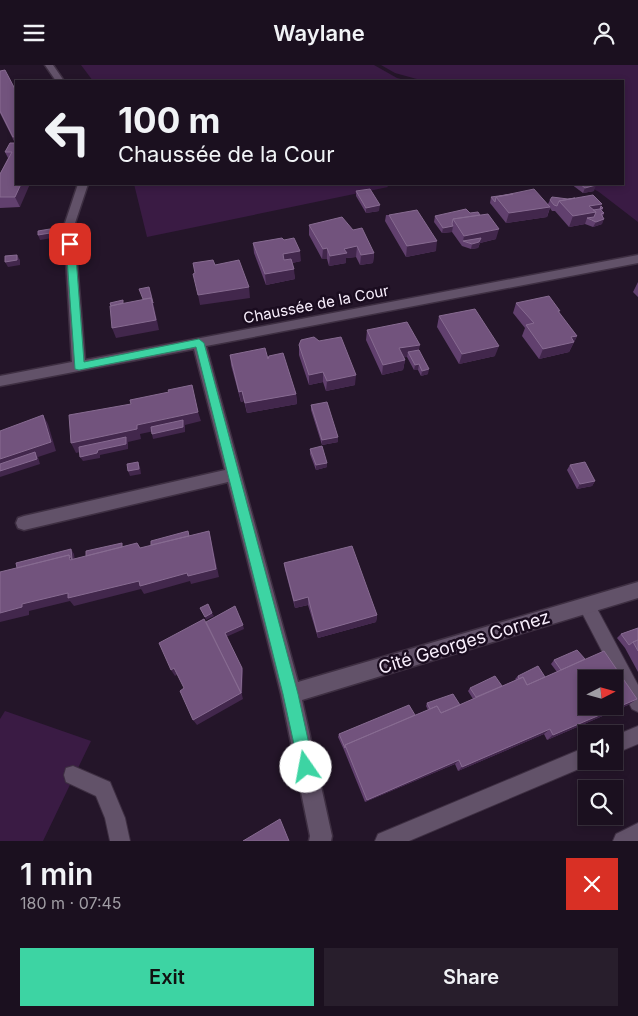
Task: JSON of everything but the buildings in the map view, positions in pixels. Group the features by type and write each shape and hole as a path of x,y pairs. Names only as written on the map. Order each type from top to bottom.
{"street":[{"path":"49,65 59,80"},
{"path":"79,367 69,226 83,185"},
{"name":"Chaussée de la Cour","path":"0,381 638,259"},
{"path":"199,343 291,694 321,839"},
{"path":"24,523 234,474"},
{"name":"Cité Georges Cornez","path":"291,694 638,590"}],"lane":[{"path":"587,606 638,703"},
{"path":"623,741 638,735"},
{"path":"384,841 578,759"},
{"path":"73,775 103,789 116,818 120,841"},
{"path":"623,841 638,833"}],"shaded area":[{"path":"81,65 374,65 397,78 405,80 92,80"},
{"path":"381,65 638,65 638,222 587,185 624,185 624,80 420,80 395,73"},
{"path":"134,185 387,185 388,187 147,237"},
{"path":"5,711 91,741 43,841 0,841 0,719"}],"route":[{"path":"70,244 79,367 199,343 291,694 306,767"}]}
